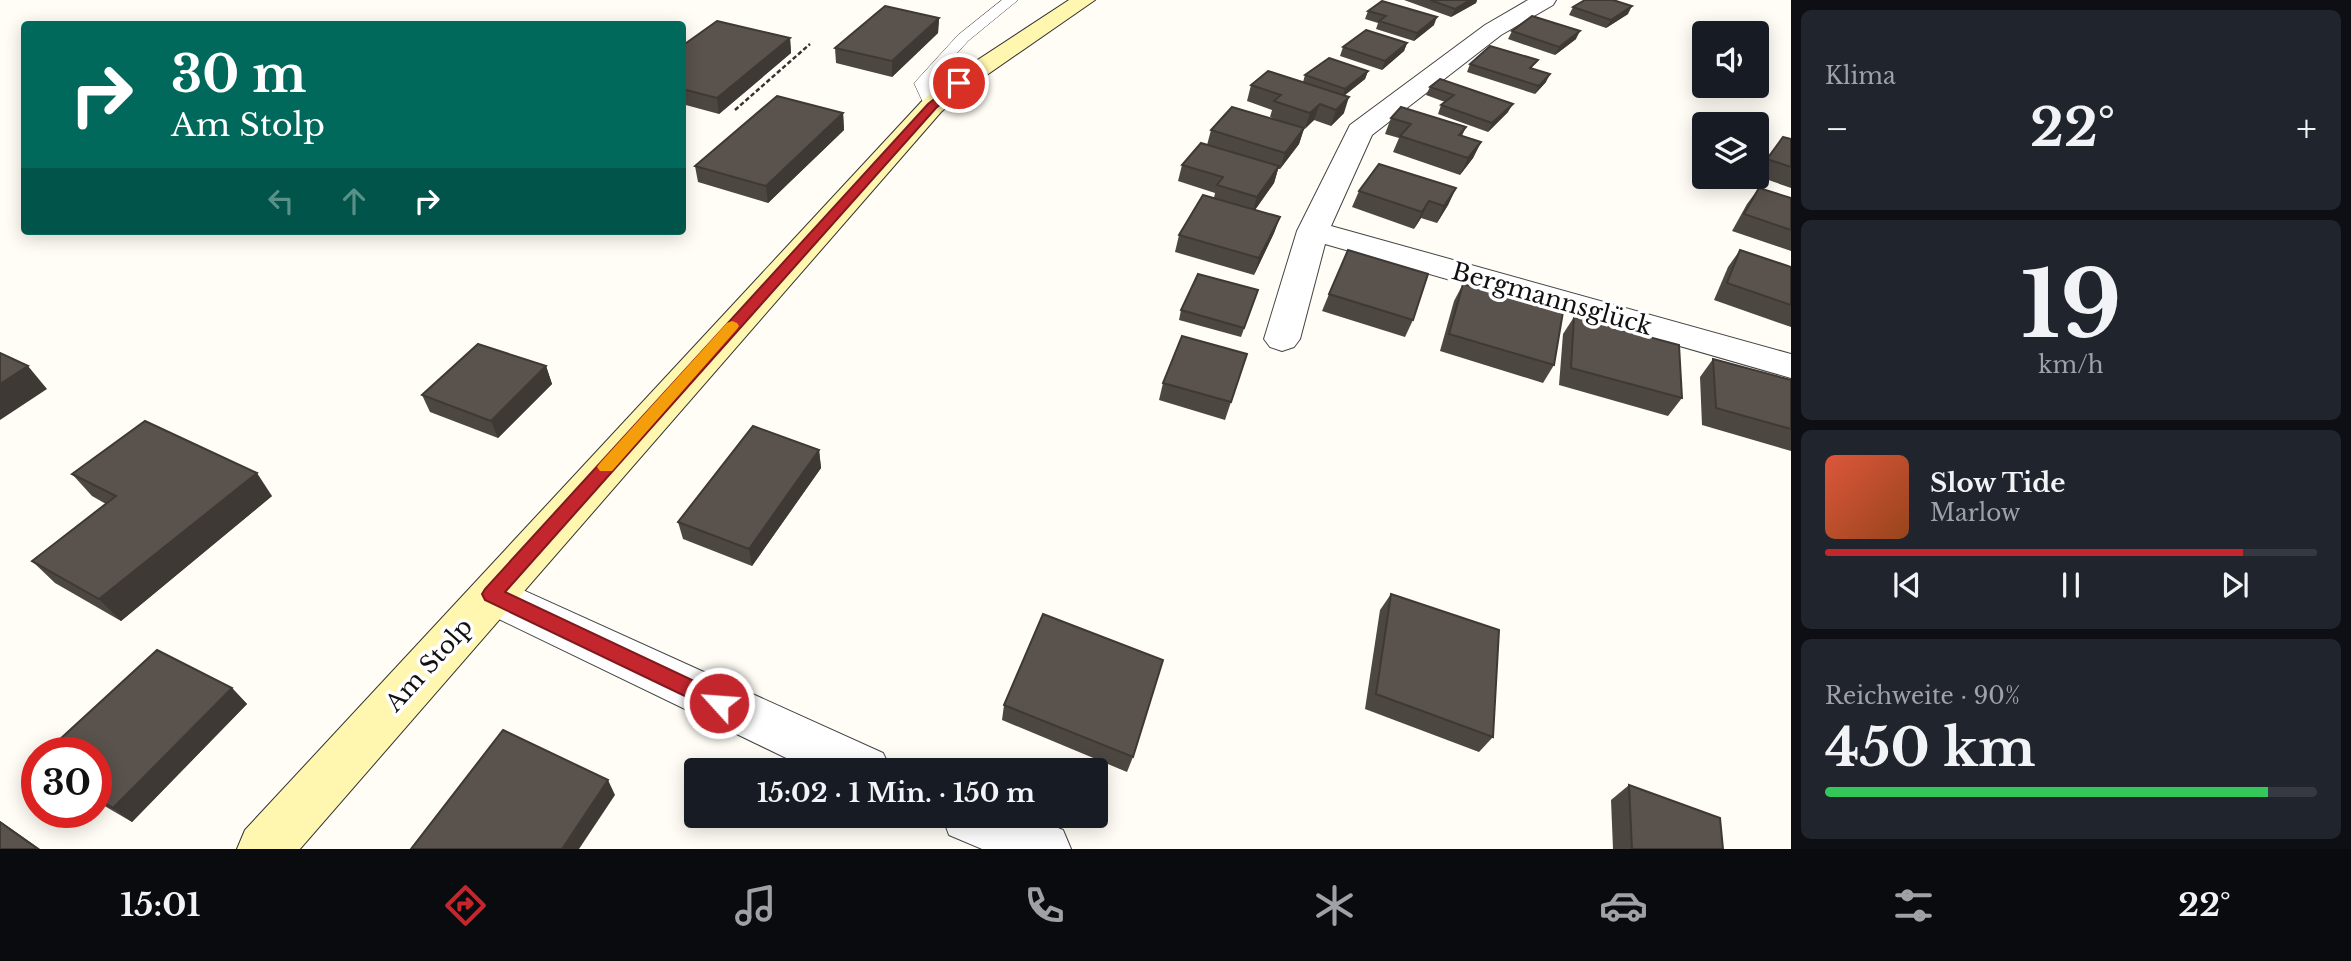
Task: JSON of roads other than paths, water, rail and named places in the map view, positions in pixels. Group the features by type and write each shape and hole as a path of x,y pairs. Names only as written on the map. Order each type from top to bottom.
{"main road":[{"name":"Am Stolp","path":"264,849 932,106 959,83 1084,0"}],"street":[{"path":"1282,339 1313,231 1360,131 1493,30 1545,0"},
{"name":"Bergmannsglück","path":"1313,231 1791,366"},
{"path":"492,594 840,758"},
{"path":"996,828 1044,849"}],"lane":[{"path":"932,106 922,83 934,66 990,14 1011,0"}]}
